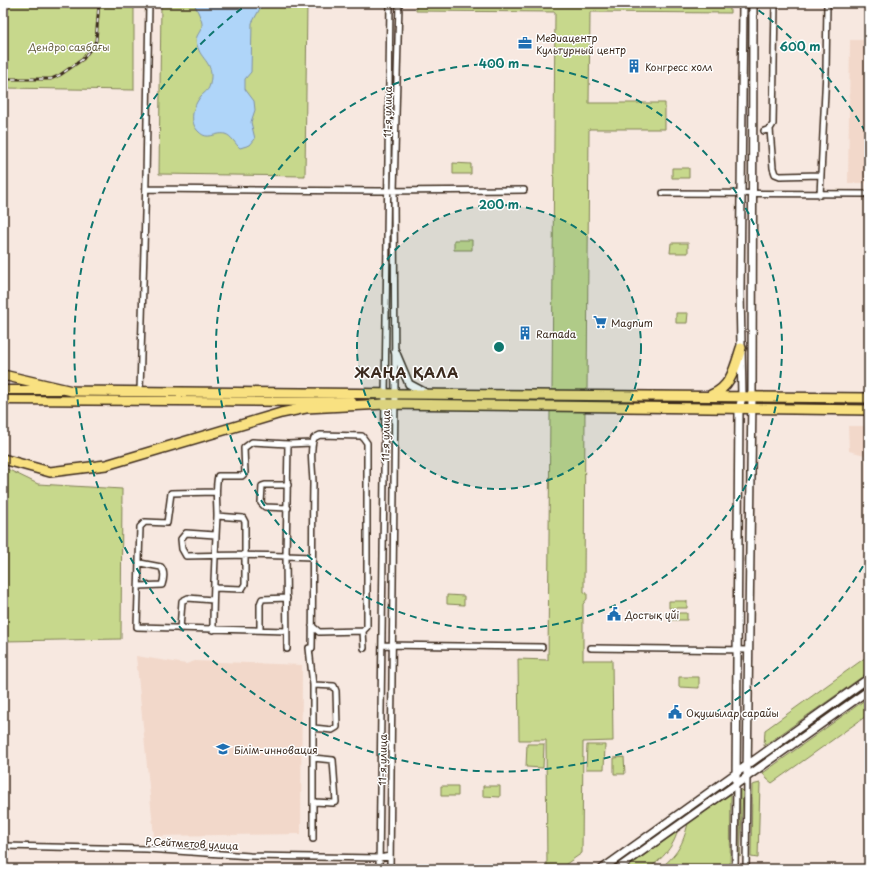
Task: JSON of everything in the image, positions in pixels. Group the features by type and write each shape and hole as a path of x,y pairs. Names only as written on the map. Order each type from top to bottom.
{"highway":[{"path":"704,397 724,388 731,379 741,348"},
{"path":"3,374 72,390 869,398"},
{"path":"3,459 50,472 76,470 106,465 281,413 306,408 386,405 739,410 869,410"}],"main road":[{"path":"3,390 72,390"},
{"path":"3,400 340,402 386,405"}],"street":[{"path":"140,391 146,189 149,3"},
{"name":"11-я улица","path":"390,3 384,393 386,405 392,646 390,869"},
{"name":"11-я улица","path":"379,869 386,405 395,393 394,191 399,3"},
{"path":"735,869 739,410 742,397 741,194 743,3"},
{"path":"746,869 752,410 753,3"},
{"path":"775,3 773,124 770,129 773,168 775,174 780,176 821,175"},
{"path":"820,195 826,71 827,3"},
{"path":"764,131 770,129"},
{"path":"146,189 387,191 524,190"},
{"path":"664,193 820,195 869,194"},
{"path":"395,351 410,384 417,390 428,394"},
{"path":"313,839 314,728 311,648 312,443 314,438 320,436 362,436 367,443 367,627 363,632 364,648"},
{"path":"213,630 214,555 217,516 216,492 218,476 242,476 245,473 244,448 252,442 288,444 312,443"},
{"path":"287,649 286,556 288,444"},
{"path":"288,484 265,484 262,486 261,503 265,507 288,508"},
{"path":"216,492 171,493 167,523 145,522 140,527 137,627 287,631"},
{"path":"214,588 244,588 245,522 243,518 217,516"},
{"path":"215,535 186,533 181,539 182,549 186,556 244,555 311,557"},
{"path":"139,586 162,585 164,570 161,567 140,564"},
{"path":"180,629 182,601 188,598 213,600"},
{"path":"260,630 260,604 262,599 287,598"},
{"path":"312,626 320,632 363,632"},
{"path":"383,645 542,647"},
{"path":"591,648 749,650"},
{"path":"602,869 869,678"},
{"path":"313,685 334,686 336,691 337,727 332,730 314,728"},
{"path":"617,869 869,690"},
{"path":"313,758 333,760 336,802 314,802"},
{"name":"Р.Сейтметов улица","path":"3,846 147,849 250,856 379,858 390,856"}],"shaded area":[{"path":"850,40 869,40 869,183 848,183"},
{"path":"848,426 869,426 869,456 849,451"},
{"name":"Білім-инновация","path":"136,656 186,664 195,661 302,665 301,834 154,836"}],"green space":[{"name":"Дендро саябағы","path":"3,3 134,3 134,90 3,88"},
{"path":"161,3 307,3 305,176 159,174"},
{"path":"416,3 730,3 730,13 590,12 589,103 665,103 665,129 589,129 587,391 552,391 555,12 416,11"},
{"path":"453,163 471,164 471,174 453,174"},
{"path":"672,168 689,168 689,178 672,178"},
{"path":"454,240 472,240 472,250 454,250"},
{"path":"671,243 688,243 688,253 670,253"},
{"path":"676,313 688,313 687,323 676,323"},
{"path":"585,410 584,592 587,593 587,599 583,604 583,660 612,660 613,741 583,742 582,853 559,869 547,869 546,740 519,740 518,659 548,660 550,411"},
{"path":"3,467 38,484 122,489 121,639 3,641"},
{"path":"447,595 464,596 464,605 447,604"},
{"path":"669,601 687,601 687,608 669,608"},
{"path":"669,613 687,613 687,620 669,620"},
{"path":"869,655 869,672 764,746 765,730"},
{"path":"679,677 699,677 699,688 679,687"},
{"path":"869,682 869,686 767,759 765,758"},
{"path":"869,697 869,714 772,783 767,779 763,773"},
{"path":"527,744 544,744 543,768 526,767"},
{"path":"587,745 605,745 604,769 586,769"},
{"path":"624,757 625,774 614,774 614,758"},
{"path":"760,783 758,858 751,857 752,785"},
{"path":"441,786 458,786 458,796 441,796"},
{"path":"483,786 500,786 500,797 483,796"},
{"path":"741,789 743,791 740,857 740,790"},
{"path":"731,794 730,869 659,869 675,854 684,838 688,823"},
{"path":"677,832 673,843 665,854 650,867 643,870 625,869"}],"water":[{"path":"194,3 263,3 252,23 251,72 245,79 245,89 254,101 255,110 251,122 255,139 250,145 240,148 230,136 225,134 209,136 202,135 194,124 194,109 198,100 209,88 211,71 196,42 202,24"}],"railway":[{"path":"3,79 51,79 60,75 83,59 96,41 99,3"}],"place":[{"name":"Медиацентр Культурный центр","path":"525,43"},
{"name":"Конгресс холл","path":"634,66"},
{"name":"Magnum","path":"600,322"},
{"name":"Ramada","path":"525,333"},
{"name":"Достық үйі","path":"614,614"},
{"name":"Оқушылар сарайы","path":"675,712"},
{"name":"Білім-инновация","path":"223,749"}],"district":[{"name":"ЖАҢА ҚАЛА","path":"407,372"}]}
